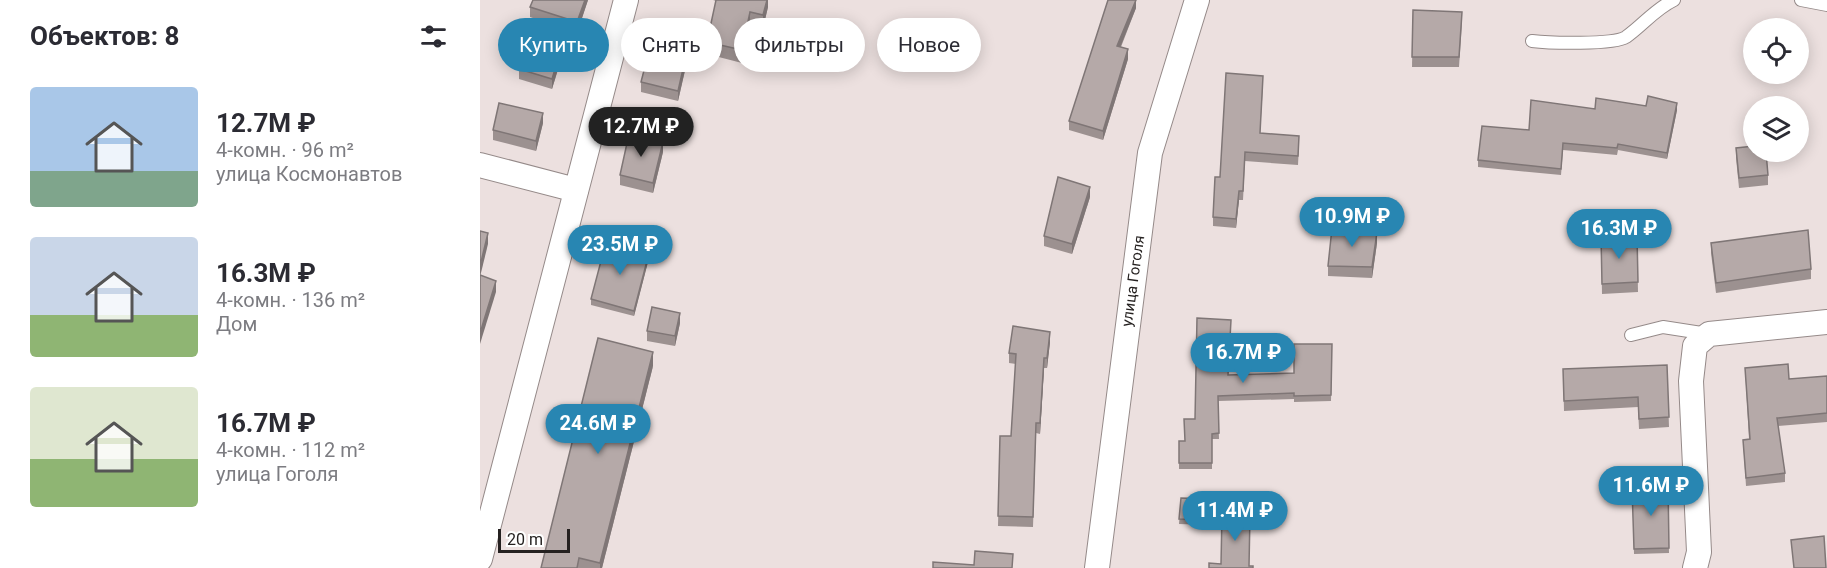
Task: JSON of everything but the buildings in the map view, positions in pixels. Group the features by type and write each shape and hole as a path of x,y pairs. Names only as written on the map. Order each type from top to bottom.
{"street":[{"path":"480,559 626,0"},
{"name":"улица Гоголя","path":"1097,568 1150,153 1197,0"},
{"path":"480,165 576,190"},
{"path":"1695,568 1699,552 1691,381 1695,346 1709,334 1827,322"}],"lane":[{"path":"1532,41 1555,44 1623,39 1663,5 1674,0"},
{"path":"1801,0 1827,5"},
{"path":"1631,335 1663,327 1709,334"}]}
